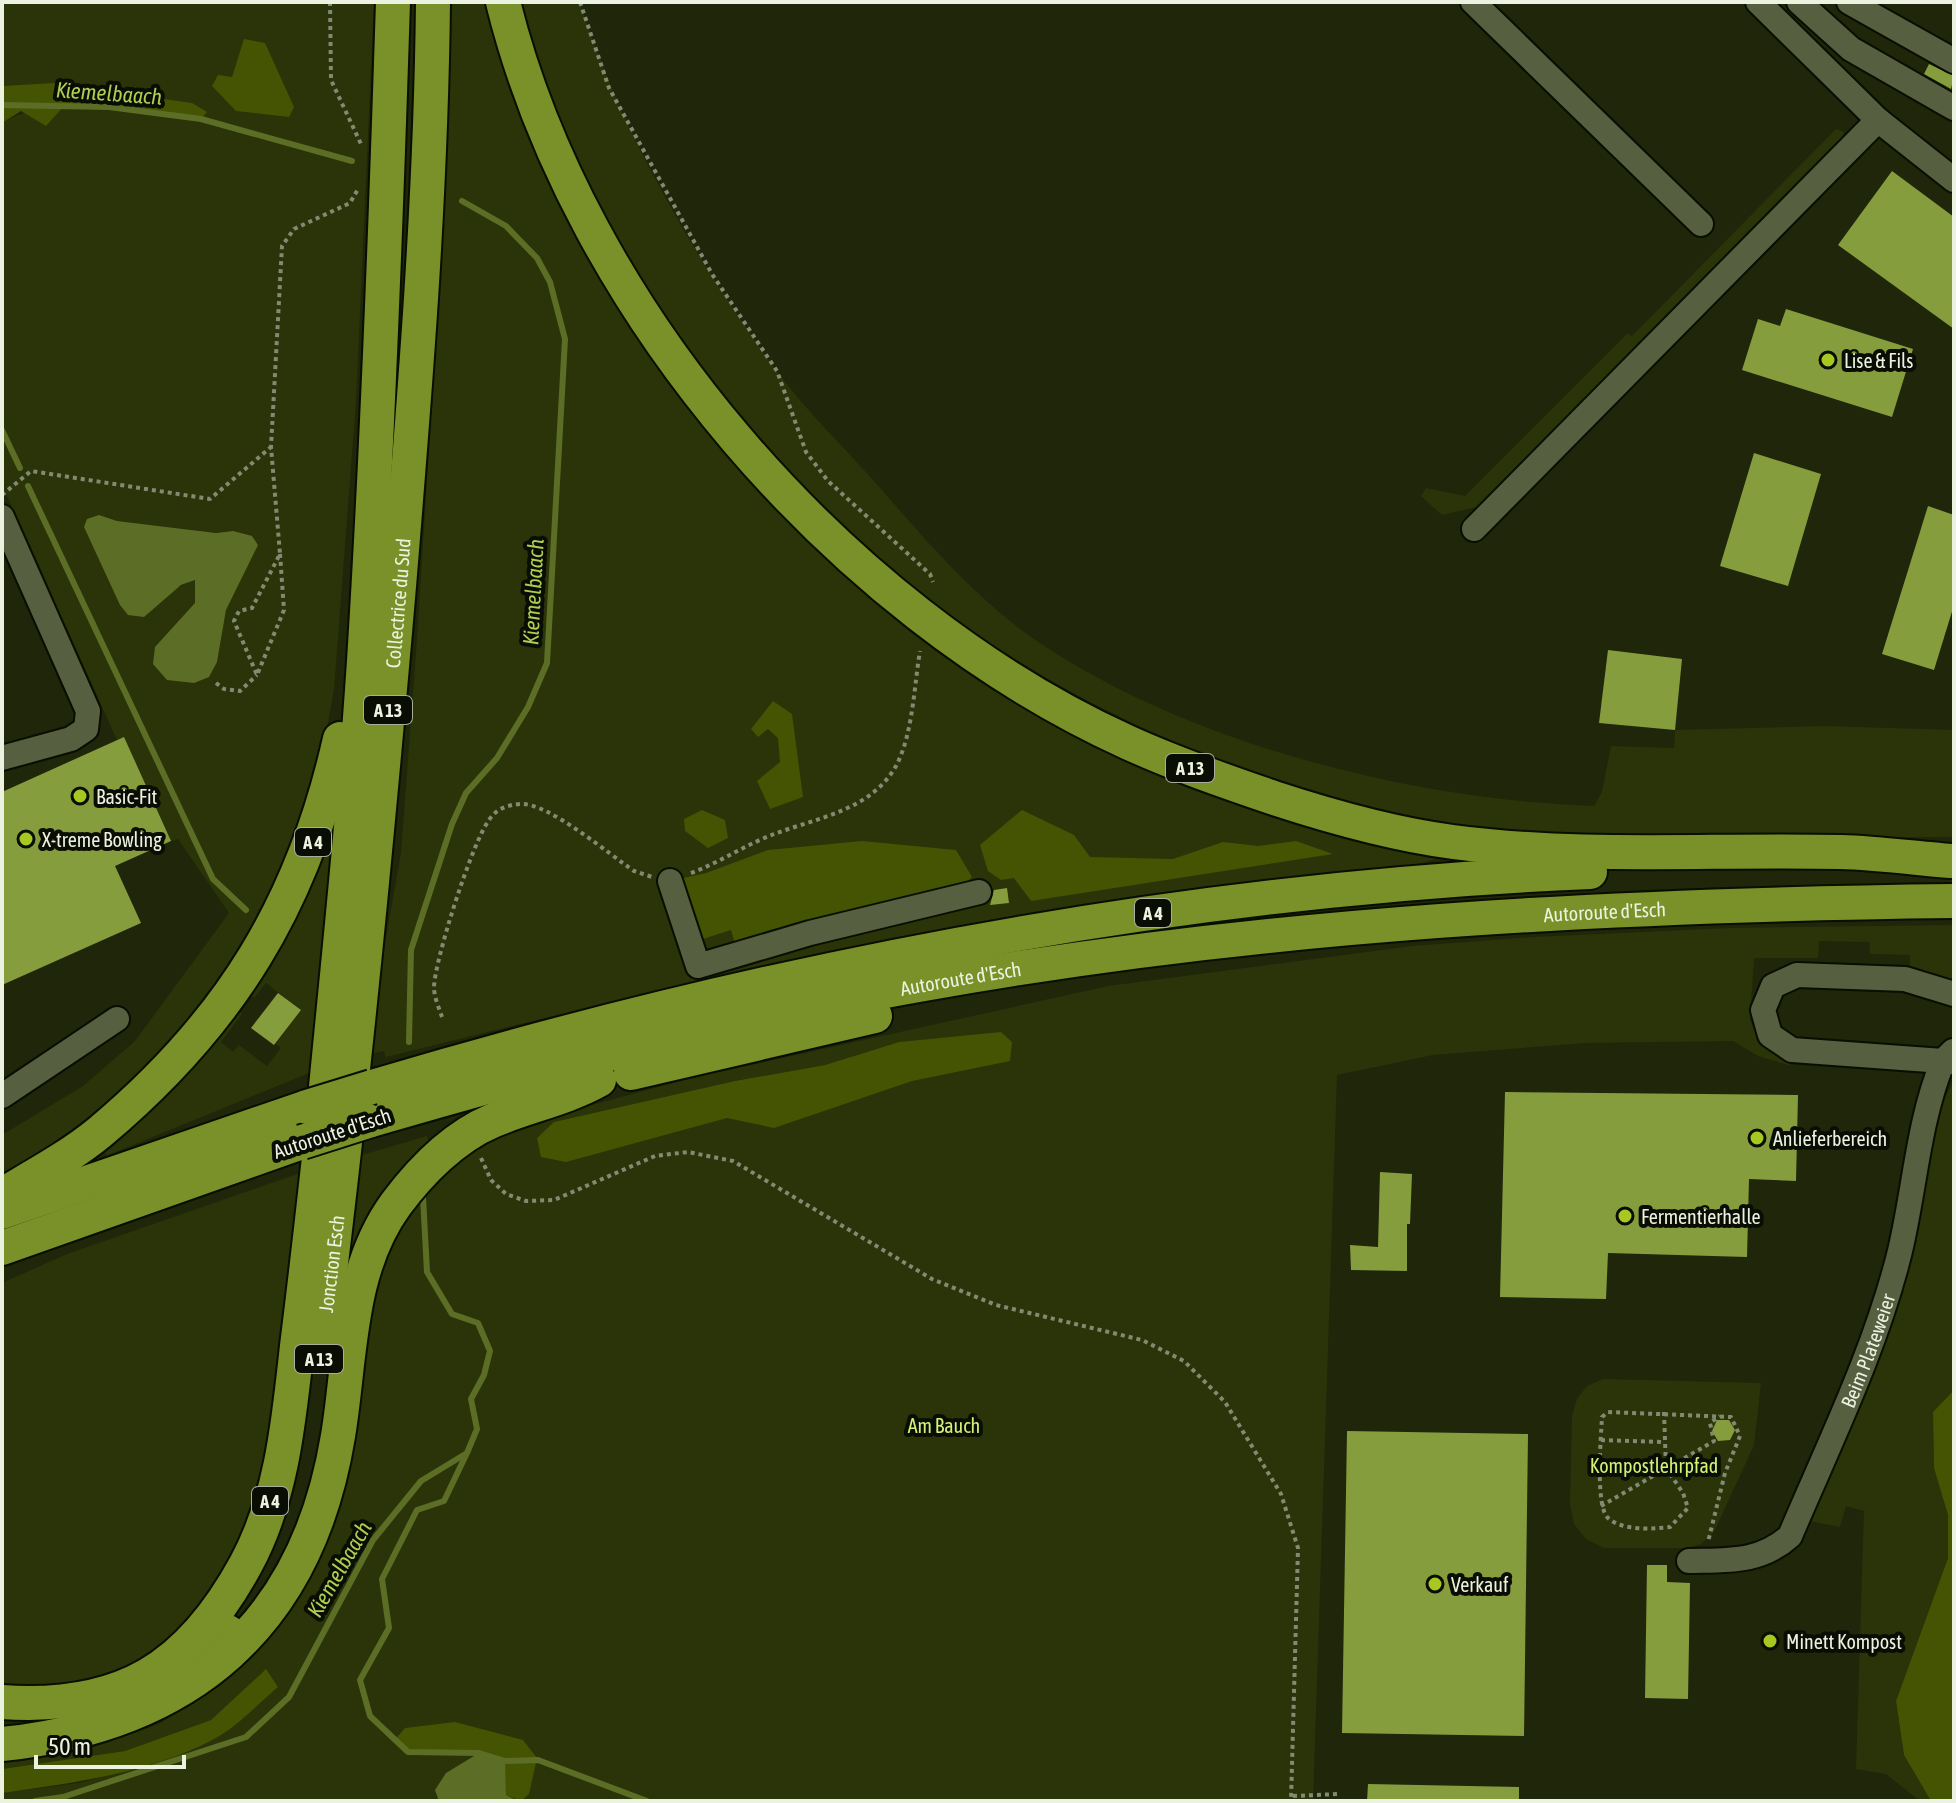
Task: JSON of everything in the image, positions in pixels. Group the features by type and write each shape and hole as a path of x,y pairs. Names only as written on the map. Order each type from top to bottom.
{"highway":[{"path":"378,368 393,2"},
{"name":"Collectrice du Sud","path":"339,1204 368,947 416,376 432,113 433,2"},
{"name":"A 13","path":"503,2 542,119 581,208 681,370 760,467 854,561 942,630 1037,694 1126,742 1220,780 1330,816 1453,842 1587,853 1844,852 1953,861"},
{"name":"A 4","path":"2,1195 98,1133 178,1058 219,1010 259,951 294,886 327,795 341,731 352,662 378,368"},
{"name":"A 4","path":"2,1702 73,1703 107,1694 137,1682 186,1648 212,1620 246,1565 272,1498 287,1434 339,963 363,662 378,368"},
{"name":"Autoroute d'Esch","path":"2,1212 307,1107 702,981 1281,896 1534,874 1953,861"},
{"name":"Autoroute d'Esch","path":"2,1248 366,1133 565,1064 783,1011 927,983 1280,935 1534,912 1731,903 1954,901"},
{"name":"A 4","path":"366,1133 1136,953"},
{"name":"A 4","path":"2,1744 42,1740 121,1719 170,1696 217,1666 249,1635 275,1604 309,1542 321,1511 338,1437 359,1285 376,1239 395,1205 452,1146 489,1122 572,1095 599,1080"},
{"name":"A 4","path":"2,1272 66,1244 301,1154"},
{"name":"Jonction Esch","path":"192,1680 250,1602 277,1548 290,1511 309,1436 339,1204"},
{"path":"2,1726 90,1727"}],"street":[{"path":"1473,2 1701,224"},
{"path":"1758,2 1878,120 1954,180"},
{"path":"1799,2 1851,49 1954,108"},
{"path":"1849,2 1954,61"},
{"path":"1474,529 1878,120"},
{"path":"2,517 88,711 86,729 71,739 2,758"},
{"path":"670,881 702,981 810,933 979,892"},
{"path":"1950,1058 1792,1050 1770,1035 1763,1010 1773,986 1797,975 1905,979 1954,994"},
{"path":"2,1096 117,1019"},
{"name":"Beim Plateweier","path":"1698,1561 1750,1559 1775,1550 1790,1536 1865,1357 1899,1253 1928,1098 1950,1058"}],"path":[{"path":"330,2 331,80 361,146"},
{"path":"580,2 609,88 712,274 777,371 806,452 828,481 930,574 933,582"},
{"path":"216,683 224,689 240,691 257,675 284,610 271,447 282,246 294,229 350,203 358,191 359,176"},
{"path":"2,495 31,471 210,499 271,447"},
{"path":"257,675 234,621 239,611 252,608 280,554"},
{"path":"442,1017 434,989 439,963 478,840 490,818 502,807 523,803 543,810 634,871 670,881 768,837 851,808 873,793 896,766 904,741 920,651"},
{"path":"481,1158 491,1180 506,1194 526,1201 554,1200 655,1156 688,1152 733,1161 932,1279 996,1305 1142,1340 1184,1361 1225,1402 1281,1494 1298,1548 1292,1798 1339,1794"},
{"path":"1664,1412 1666,1468 1683,1493 1688,1508 1670,1527 1649,1529 1616,1523 1606,1517 1601,1506 1602,1417 1608,1412 1664,1412 1731,1417 1740,1436 1698,1561"},
{"path":"1601,1506 1714,1441 1709,1431 1710,1423 1721,1415"},
{"path":"1601,1440 1664,1442"},
{"path":"1601,1469 1666,1468"}],"green space":[{"path":"2,2 374,2 356,401 334,690 315,793 251,944 169,1051 90,1123 2,1174 2,1135 83,1086 135,1041 229,913 178,839 171,841 124,738 117,740 2,485 2,123 23,114 73,105 206,112 191,103 53,83 2,86","holes":["99,515 117,521 216,533 233,531 258,544 226,610 217,662 195,603 198,587 195,580 173,591 144,617 120,605"]},
{"path":"449,2 484,2 524,124 565,212 603,279 666,376 746,474 1032,707 1440,858 1406,867 1140,897 968,925 718,978 386,1057 384,1051 370,1054 378,983 401,853 417,640 438,303"},
{"path":"516,2 580,2 617,99 663,193 745,327 787,385 978,594 1046,647 1106,682 1170,713 1310,761 1455,793 1594,806 1602,792 1611,746 1674,748 1675,730 1825,726 1954,730 1954,837 1645,838 1522,832 1436,822 1363,805 1197,751 1063,688 938,609 879,563 771,462 734,419 669,324 582,177 553,115"},
{"path":"1836,129 1844,132 1840,142 1477,507 1442,515 1421,496 1426,488 1465,496 1628,333 1632,336"},
{"path":"343,796 319,1069 106,1156 101,1140 233,1006 242,1014 221,1042 233,1052 239,1045 267,1066 281,1048 276,1044 300,1010 266,983 254,998 244,990"},
{"name":"Am Bauch","path":"1954,925 1954,979 1910,972 1910,955 1870,954 1870,942 1819,941 1818,958 1754,958 1750,1020 1761,1045 1792,1066 1758,1056 1733,1041 1585,1043 1433,1055 1337,1075 1313,1801 2,1801 2,1793 79,1783 153,1763 278,1687 265,1670 211,1720 125,1751 2,1769 2,1758 94,1747 159,1724 213,1689 260,1643 371,1293 406,1211 456,1159 495,1135 551,1116 688,1079 1108,986 1412,946 1730,928","holes":["955,1037 540,1151 537,1138 555,1122 735,1081 825,1065 899,1042"]},
{"path":"1954,1081 1954,1390 1933,1412 1934,1467 1948,1515 1948,1558 1896,1701 1904,1755 1931,1801 1920,1801 1886,1774 1856,1769 1864,1511 1846,1506 1840,1527 1810,1521 1855,1407 1933,1119"},
{"path":"427,1136 431,1152 341,1344 323,1435 341,1286 362,1155"},
{"path":"303,1172 272,1432 246,1535 196,1619 131,1671 59,1692 2,1689 2,1283 67,1254"},
{"name":"Kompostlehrpfad","path":"1603,1379 1761,1383 1754,1445 1714,1532 1701,1544 1687,1548 1604,1548 1586,1539 1574,1524 1570,1504 1572,1416 1577,1399 1587,1386"}],"shaded area":[{"path":"244,39 265,43 294,107 289,117 236,111 212,86 218,75 232,77"},
{"path":"53,83 192,103 207,112 201,119 109,107 64,106 46,126 21,111 2,123 2,86"},
{"path":"99,515 117,521 216,533 233,531 252,536 258,545 226,610 217,662 209,677 194,683 167,680 153,664 155,647 195,603 195,580 181,585 144,617 128,615 120,605 84,527 87,519"},
{"path":"773,701 792,714 803,797 770,809 757,781 780,762 778,738 768,729 758,737 751,729"},
{"path":"702,810 725,820 728,838 708,848 685,831 684,819"},
{"path":"1022,810 1074,835 1090,857 1173,859 1223,842 1258,846 1296,841 1333,854 1031,901 1014,878 1001,880 988,871 980,845"},
{"path":"862,841 956,850 972,877 960,889 738,954 731,930 690,943 670,881 706,873 768,850"},
{"path":"1001,1032 1012,1042 1010,1061 912,1081 774,1128 727,1118 566,1162 541,1157 537,1138 554,1122 735,1081 825,1065 899,1042"},
{"path":"1954,1390 1954,1801 1931,1801 1904,1755 1896,1701 1948,1558 1948,1515 1934,1468 1933,1412"},
{"path":"266,1669 278,1687 228,1730 196,1748 114,1774 2,1793 2,1769 125,1751 211,1720"},
{"path":"455,1722 523,1740 537,1758 529,1794 521,1801 506,1795 504,1761 479,1753 408,1752 393,1742 405,1728"},
{"path":"479,1753 505,1761 506,1795 518,1801 439,1801 435,1790 446,1773"}],"building":[{"path":"1929,64 1954,76 1951,89 1924,74"},
{"path":"1892,171 1954,217 1954,329 1838,245"},
{"name":"Lise & Fils","path":"1786,309 1913,349 1892,417 1742,370 1758,319 1780,326"},
{"path":"1754,453 1821,474 1788,586 1720,566"},
{"path":"1928,506 1954,515 1954,605 1934,670 1882,654"},
{"path":"1608,650 1682,659 1675,730 1599,723"},
{"path":"124,737 171,841 115,866 141,923 2,985 2,792"},
{"path":"1007,888 1009,903 990,905 994,890"},
{"path":"278,993 301,1010 274,1045 251,1028"},
{"name":"Fermentierhalle","path":"1505,1092 1798,1095 1796,1181 1749,1179 1747,1257 1608,1253 1606,1299 1500,1297"},
{"path":"1380,1172 1412,1174 1410,1224 1407,1224 1407,1271 1351,1270 1350,1245 1378,1247"},
{"path":"1717,1420 1729,1420 1735,1430 1730,1440 1718,1441 1712,1431"},
{"name":"Verkauf","path":"1347,1431 1528,1434 1524,1736 1342,1733"},
{"path":"1647,1565 1667,1565 1667,1582 1690,1583 1688,1699 1645,1698"},
{"path":"1368,1784 1519,1787 1519,1801 1367,1801"}],"waterway":[{"name":"Kiemelbaach","path":"2,105 109,107 201,119 352,161"},
{"name":"Kiemelbaach","path":"409,1042 411,950 452,824 466,793 497,758 528,707 547,663 565,339 550,282 537,258 506,226 462,201"},
{"name":"Kiemelbaach","path":"2,430 20,468"},
{"name":"Kiemelbaach","path":"28,486 213,879 246,910"},
{"name":"Kiemelbaach","path":"35,1801 63,1797 246,1737 289,1697 373,1540 421,1481 467,1453 477,1429 471,1399 484,1375 490,1351 478,1323 452,1314 427,1272 423,1197"},
{"path":"466,1455 444,1501 417,1510 382,1579 389,1628 360,1680 370,1716 408,1752 479,1753 505,1761 538,1760 647,1801"}],"place":[{"name":"Lise & Fils","path":"1828,360"},
{"name":"Basic-Fit","path":"80,796"},
{"name":"X-treme Bowling","path":"26,839"},
{"name":"Anlieferbereich","path":"1757,1138"},
{"name":"Fermentierhalle","path":"1625,1216"},
{"name":"Verkauf","path":"1435,1584"},
{"name":"Minett Kompost","path":"1770,1641"}]}
